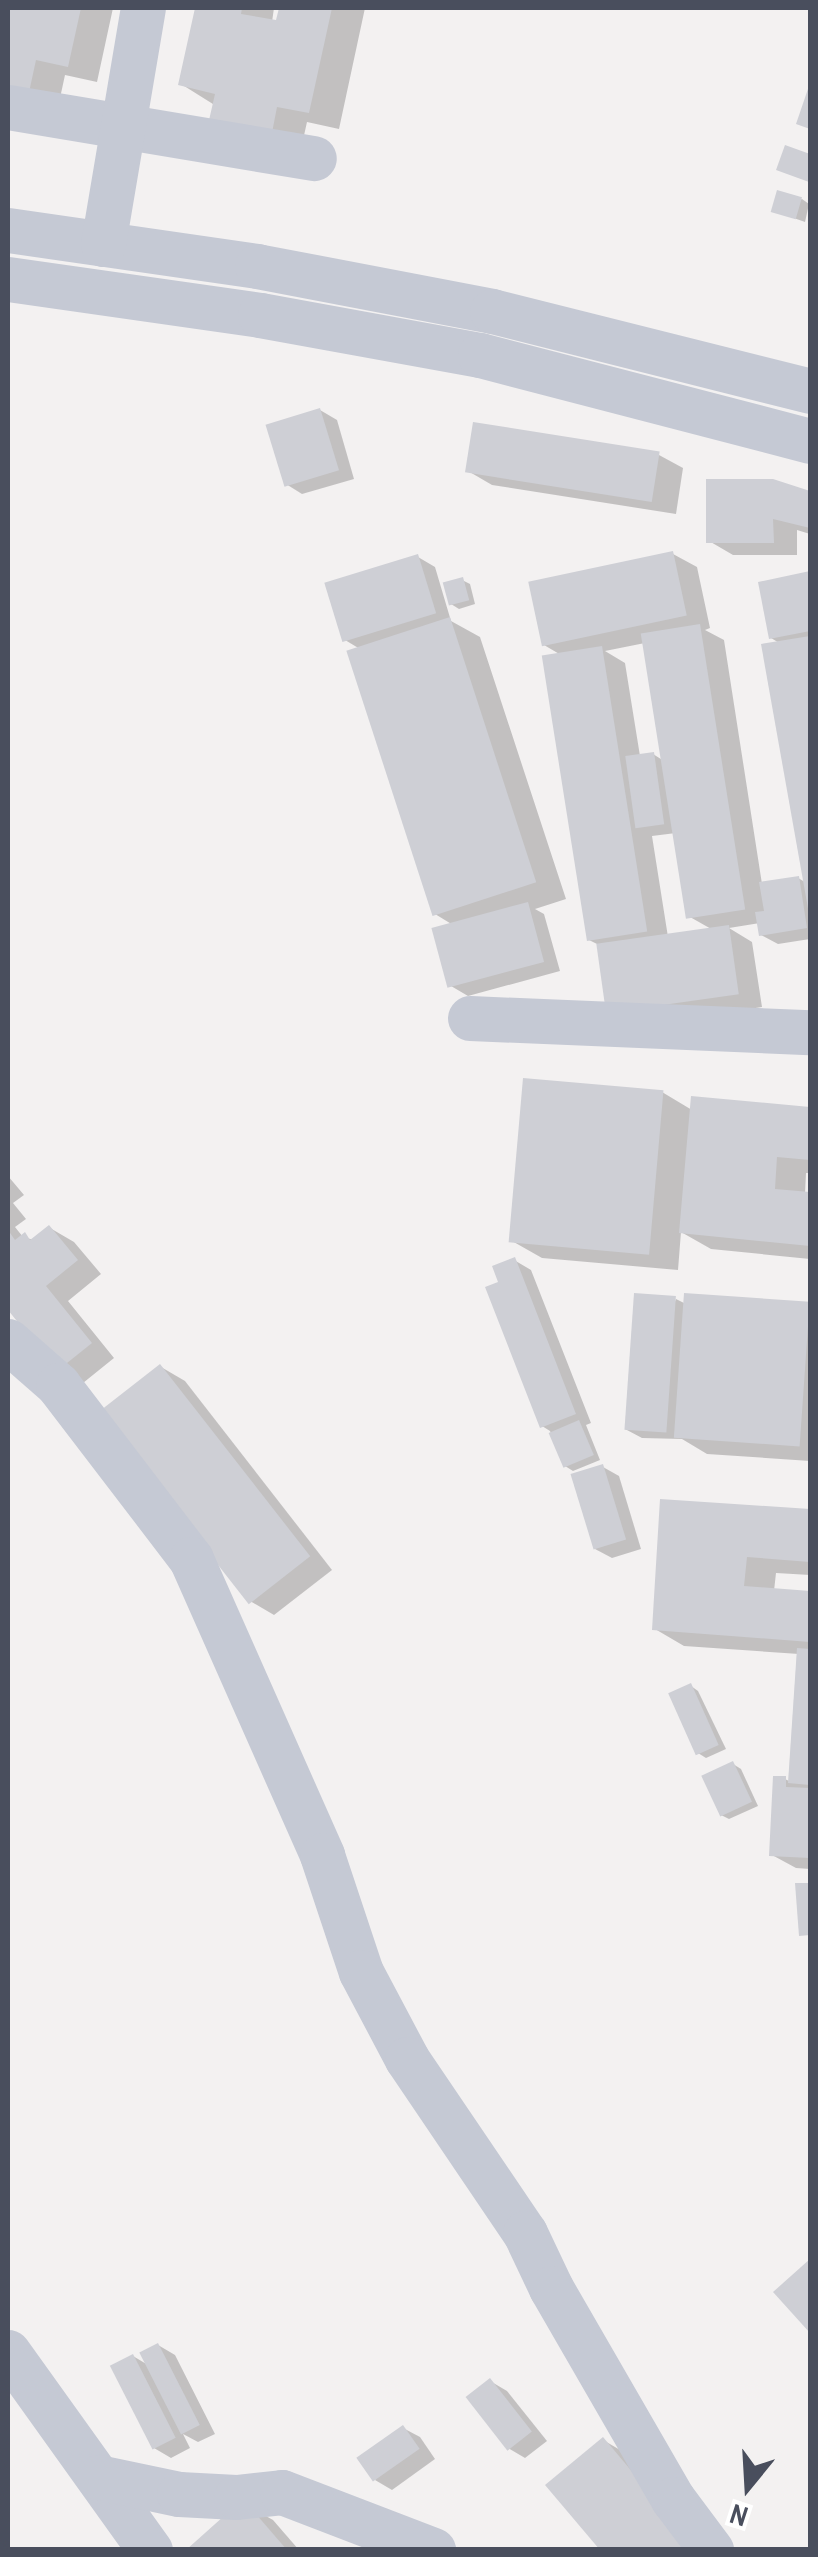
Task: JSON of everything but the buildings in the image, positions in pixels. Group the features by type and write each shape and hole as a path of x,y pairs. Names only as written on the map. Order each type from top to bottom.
{"street":[{"path":"104,244 143,8"},
{"path":"8,108 314,158"},
{"path":"8,230 196,257 492,311 810,391"},
{"path":"190,305 196,257"},
{"path":"8,278 480,355 810,441"},
{"path":"470,1018 810,1032"},
{"path":"8,1341 58,1385 192,1559 226,1646 322,1855 370,1990 407,2060 525,2234 551,2288 673,2499 711,2550"},
{"path":"8,2352 150,2550"},
{"path":"98,2477 179,2494 236,2497 282,2492 433,2550"}]}
